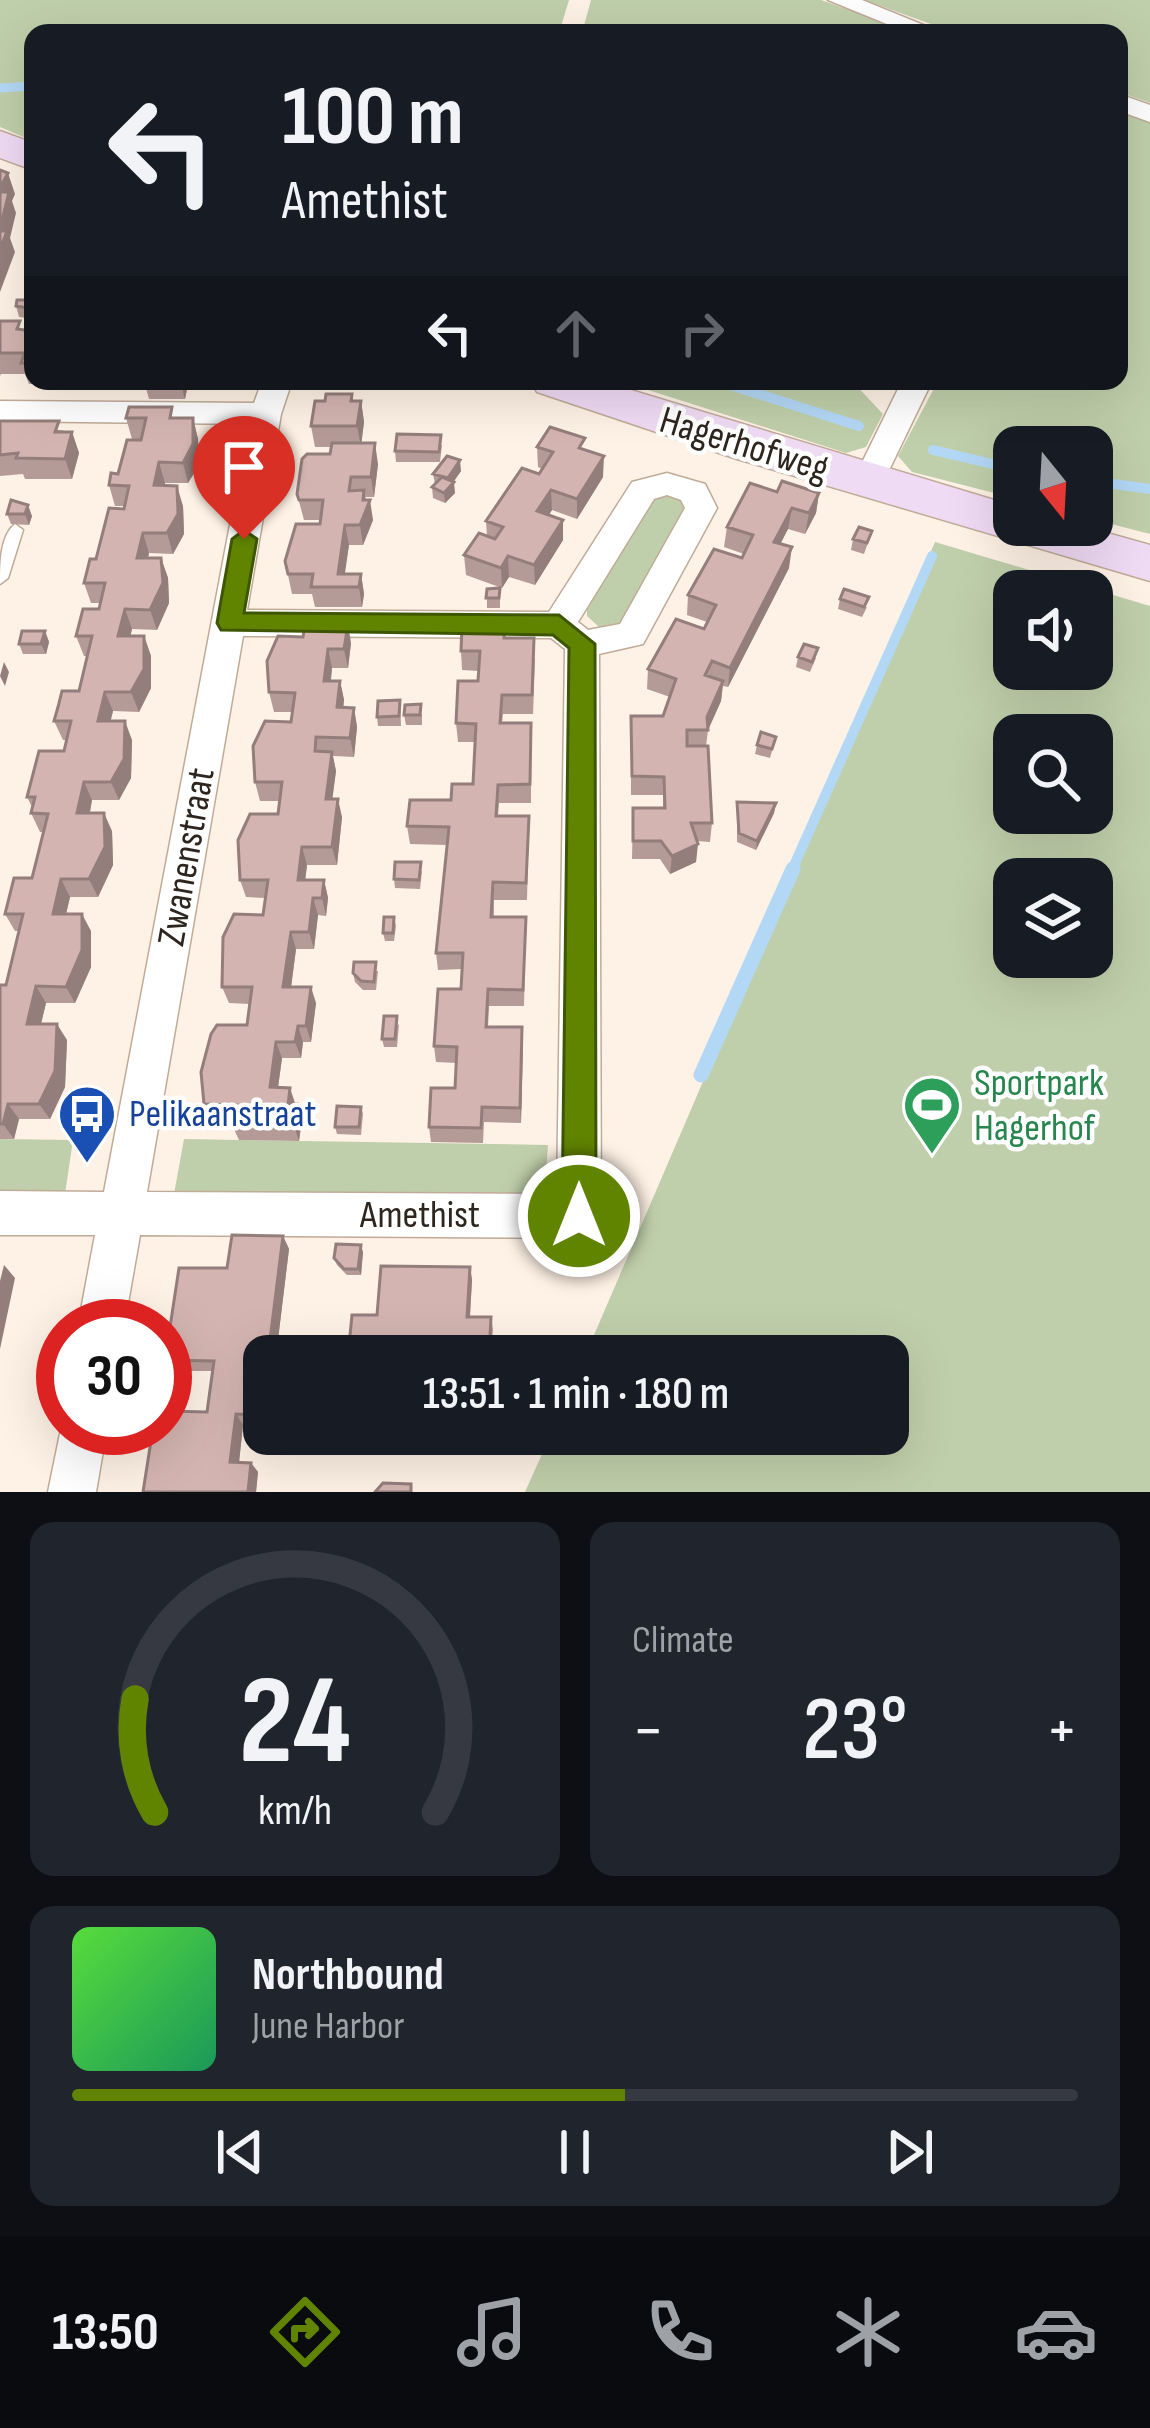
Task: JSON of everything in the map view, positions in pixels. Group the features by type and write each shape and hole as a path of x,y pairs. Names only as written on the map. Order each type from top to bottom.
{"street":[{"path":"840,0 906,24"},
{"name":"Hagerhofweg","path":"581,390 868,484 993,519"},
{"name":"Hagerhofweg","path":"868,484 912,390"},
{"path":"0,411 277,391"},
{"name":"Zwanenstraat","path":"106,1299 277,391"},
{"path":"230,623 571,635 631,635 701,508 694,492 667,484 643,490 571,635"},
{"name":"Hagerhofweg","path":"1090,546 1150,563"},
{"name":"Amethist","path":"121,1213 579,1216 571,635"},
{"path":"0,1213 121,1213"},
{"path":"72,1492 78,1455"}],"lane":[{"path":"0,578 15,530"}],"green space":[{"path":"0,0 569,0 562,24 24,24 24,137 0,127"},
{"path":"591,0 821,0 888,24 584,24"},
{"path":"864,0 1150,0 1150,103 1128,95 1128,24 931,24"},
{"path":"1128,109 1150,117 1150,534 1113,524 1113,426 993,426 993,493 912,472 898,456 933,390 1128,390"},
{"path":"648,390 860,390 883,414 866,447 846,453"},
{"path":"659,493 678,495 690,506 629,622 600,628 587,616 587,604 646,503"},
{"name":"Sportpark Hagerhof","path":"935,542 1029,570 993,570 993,690 1113,690 1113,595 1150,606 1150,1492 525,1492 542,1455 909,1455 909,1335 594,1335"},
{"path":"0,1139 73,1140 65,1194 0,1193"},
{"path":"184,1139 548,1145 544,1199 174,1194"}],"building":[{"path":"0,192 9,192 0,228"},
{"path":"0,321 20,321 17,329 24,330 24,353 0,353"},
{"path":"326,394 352,394 351,401 361,401 357,426 311,426 315,401 325,401"},
{"path":"129,407 172,407 170,418 193,418 193,444 183,463 159,462 154,485 177,486 178,514 167,533 143,533 137,558 161,558 163,583 150,610 125,609 118,636 144,636 144,669 131,692 105,692 98,721 125,721 124,759 111,782 84,782 77,813 104,813 105,847 89,879 61,879 53,914 82,914 82,950 66,987 36,986 27,1024 57,1024 55,1071 39,1104 8,1104 0,1124 0,985 6,985 23,914 5,914 14,878 32,878 48,814 31,813 35,797 27,797 39,751 64,751 71,721 54,721 62,691 79,691 92,636 76,636 83,609 99,609 105,583 84,583 90,559 96,559 109,508 124,509 129,486 109,485 111,473 118,474 127,440 141,440 146,418 126,418"},
{"path":"0,421 59,421 55,432 72,432 65,459 0,455"},
{"path":"550,427 585,438 579,448 604,456 577,499 551,490 537,511 563,520 534,565 508,556 501,568 464,555 479,533 495,539 503,527 486,521 522,468 539,474 553,452 537,447"},
{"path":"397,434 441,435 439,452 395,451"},
{"path":"332,443 375,443 371,477 351,477 349,491 364,490 363,500 370,500 360,525 345,525 338,574 361,574 359,587 311,587 313,574 288,574 285,561 296,524 320,524 323,500 299,500 297,494 302,459 307,454 330,454"},
{"path":"447,456 460,460 448,478 433,474"},
{"path":"442,477 454,482 444,493 432,487"},
{"path":"782,481 819,493 809,513 792,508 774,542 792,547 730,668 712,661 705,675 723,681 707,717 708,730 687,730 687,746 708,746 712,823 691,823 698,844 672,856 661,841 633,841 633,808 665,808 664,777 632,776 631,716 663,716 676,679 648,669 676,619 704,629 716,605 688,595 714,549 742,558 753,535 727,527 750,483 777,492"},
{"path":"11,500 28,505 25,514 7,514"},
{"path":"859,527 872,531 867,543 853,539"},
{"path":"500,588 499,598 486,598 487,589"},
{"path":"844,589 869,597 864,607 840,599"},
{"path":"305,624 348,624 344,649 328,649 324,681 340,681 337,707 354,708 350,738 316,737 315,751 332,752 326,799 338,799 332,847 302,847 298,880 324,880 322,898 313,898 309,932 291,932 283,987 311,987 306,1026 298,1026 295,1042 276,1042 270,1087 290,1088 288,1105 297,1104 294,1126 232,1125 236,1105 204,1104 201,1072 217,1025 247,1025 252,987 222,987 223,937 234,914 263,915 268,880 240,880 238,840 250,814 278,814 282,782 255,782 253,746 265,721 291,722 295,693 269,692 267,661 278,636 303,637"},
{"path":"462,625 505,625 504,638 534,638 532,695 502,695 500,723 531,723 530,784 498,785 496,816 529,816 526,883 493,882 491,917 526,917 523,990 488,989 486,1027 522,1027 520,1108 482,1107 481,1128 429,1127 431,1088 455,1088 457,1047 434,1046 438,989 461,989 463,953 436,953 449,827 407,826 410,800 451,800 452,784 473,784 476,724 456,723 458,681 478,681 480,651 461,651"},
{"path":"22,631 45,631 41,644 19,644"},
{"path":"804,644 818,648 812,662 798,657"},
{"path":"400,700 399,716 377,717 378,701"},
{"path":"421,704 420,715 404,715 405,705"},
{"path":"761,732 776,737 772,749 757,745"},
{"path":"737,802 776,803 757,841 739,833"},
{"path":"395,862 421,862 419,880 394,879"},
{"path":"384,917 394,917 393,933 383,933"},
{"path":"354,962 376,962 374,982 361,981 353,973"},
{"path":"384,1016 397,1016 395,1039 382,1039"},
{"path":"337,1106 361,1107 359,1127 335,1127"},
{"path":"232,1235 283,1236 271,1335 243,1335 243,1414 236,1414 230,1462 251,1463 248,1492 143,1492 149,1455 192,1455 192,1412 207,1412 214,1361 192,1361 192,1299 174,1299 179,1268 227,1268"},
{"path":"336,1244 361,1245 358,1269 344,1269 334,1258"},
{"path":"381,1266 470,1267 467,1317 491,1317 490,1335 350,1335 352,1315 377,1315"},
{"path":"383,1483 411,1484 411,1492 375,1492"}],"waterway":[{"path":"0,88 24,87"},
{"path":"746,390 859,426"},
{"path":"933,450 993,464"},
{"path":"1113,484 1150,489"},
{"path":"791,872 932,556"},
{"path":"701,1075 793,869"}],"place":[{"name":"Sportpark Hagerhof","path":"932,1156"},
{"name":"Pelikaanstraat","path":"87,1165"}],"route":[{"path":"244,539 230,623 559,625 582,644 579,1216"}]}
